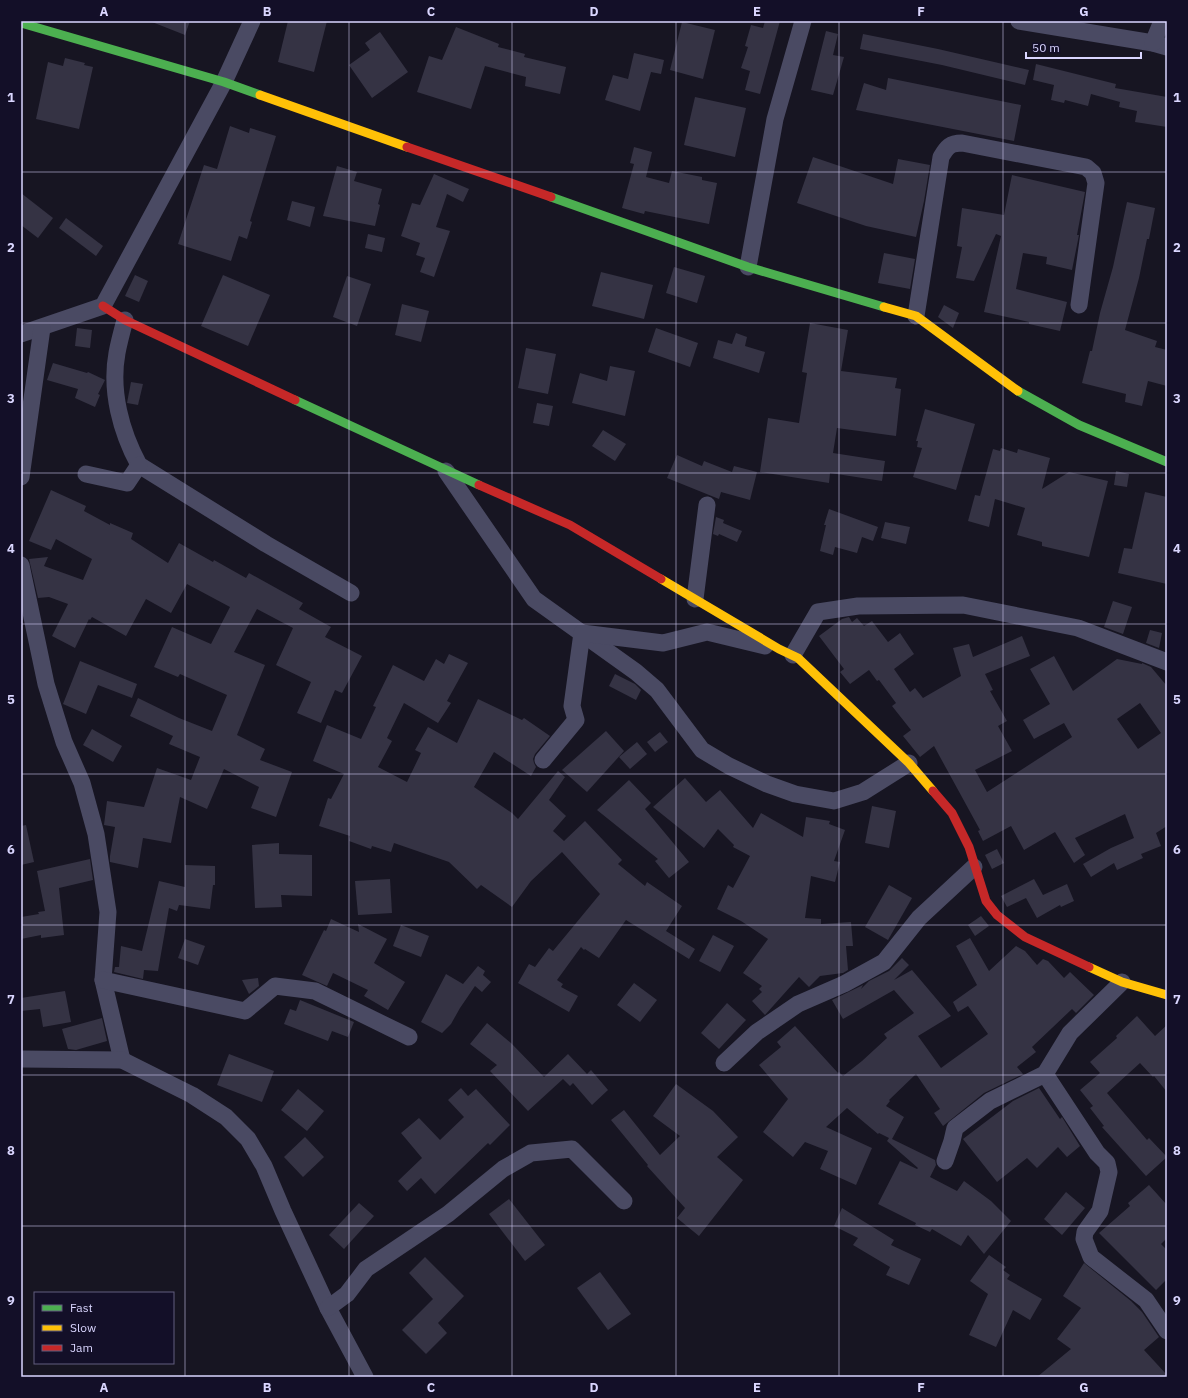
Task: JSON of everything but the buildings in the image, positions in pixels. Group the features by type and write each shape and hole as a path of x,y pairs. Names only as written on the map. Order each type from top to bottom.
{"street":[{"path":"21,334 103,306 224,82 252,21"},
{"path":"748,267 775,119 803,21"},
{"path":"1018,21 1160,45 1162,21"},
{"path":"21,23 224,82 748,267 916,316 1023,395 1079,425 1167,462"},
{"path":"916,316 941,157 947,146 954,143 962,143 1086,167 1093,173 1096,183 1079,305"},
{"path":"103,306 125,320 446,471 570,524 695,599 798,658 909,763 952,813 969,847 986,901 997,915 1025,937 1122,982 1167,995"},
{"path":"125,320 116,354 115,379 118,411 131,450 139,465 266,544 351,593"},
{"path":"21,477 42,328"},
{"path":"86,474 127,483 139,465"},
{"path":"446,471 534,599 636,672 657,690 702,750 729,766 767,784 796,794 834,801 862,792 909,763"},
{"path":"695,599 707,505"},
{"path":"21,565 46,684 64,742 82,783 96,834 108,912 103,980 122,1060"},
{"path":"786,652 818,612 858,606 963,605 1078,628 1167,662"},
{"path":"582,633 663,643 707,632 786,652"},
{"path":"543,760 576,720 572,706 582,633"},
{"path":"724,1063 757,1032 798,1004 844,984 884,962 919,918 974,866"},
{"path":"103,980 245,1011 275,986 315,991 409,1037"},
{"path":"945,1161 955,1128 990,1101 1045,1074 1070,1033 1122,982"},
{"path":"21,1059 122,1060 192,1095 226,1117 248,1139 264,1166 328,1308 365,1377"},
{"path":"1045,1074 1097,1153 1106,1163 1109,1172 1100,1211 1085,1232 1084,1239 1091,1257 1132,1287 1146,1300 1167,1332"},
{"path":"328,1308 347,1294 366,1269 448,1214 503,1169 531,1153 572,1149 624,1201"}],"traffic: fast":[{"path":"21,23 224,82 260,95"},
{"path":"551,197 748,267 884,307"},
{"path":"1018,391 1079,425 1167,462"},
{"path":"295,400 479,485"}],"traffic: slow":[{"path":"260,95 407,147"},
{"path":"884,307 916,316 1018,391"},
{"path":"661,579 779,649 798,658 909,763 933,791"},
{"path":"1089,967 1122,982 1167,995"}],"traffic: jam":[{"path":"407,147 551,197"},
{"path":"103,306 125,320 295,400"},
{"path":"479,485 570,525 661,579"},
{"path":"933,791 952,813 969,847 986,901 997,915 1025,937 1089,967"}]}
